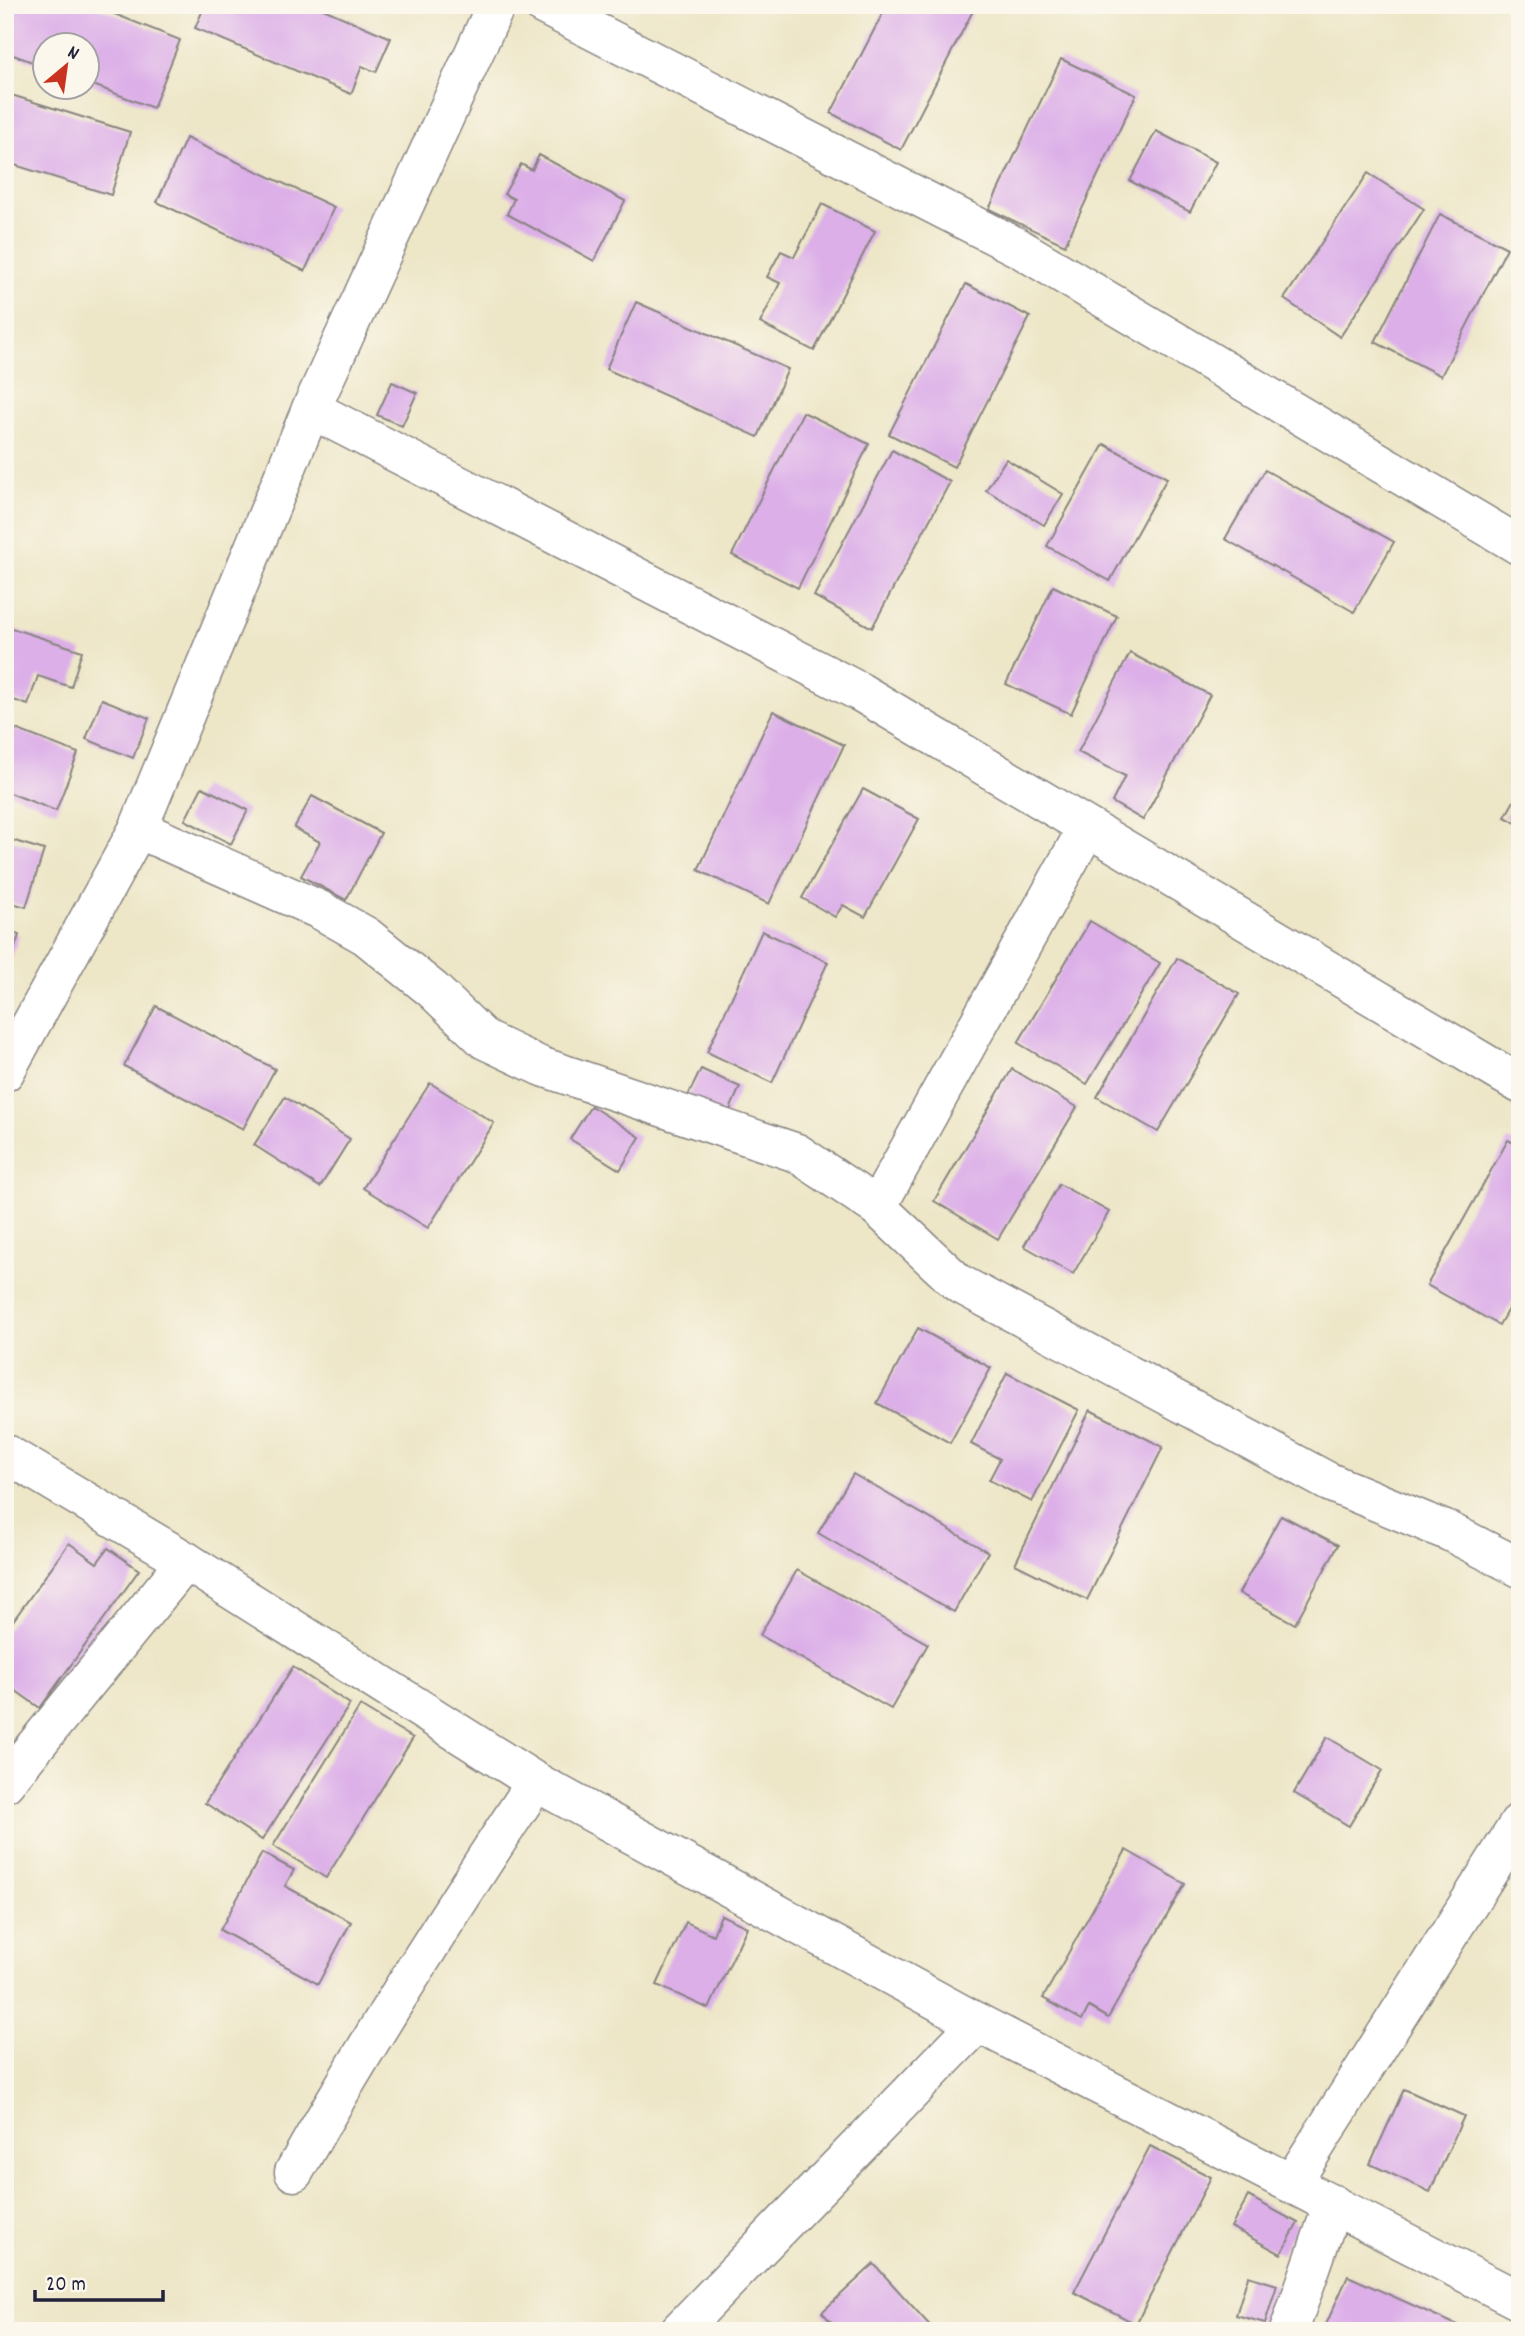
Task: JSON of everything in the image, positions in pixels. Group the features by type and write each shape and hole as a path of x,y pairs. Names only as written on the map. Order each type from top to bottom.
{"street":[{"path":"5,1072 138,828 311,409 496,5"},
{"path":"543,5 1019,248 1520,546"},
{"path":"311,409 860,692 1520,1084"},
{"path":"138,828 320,910 366,936 433,990 485,1040 540,1066 797,1153 877,1207 958,1283 1329,1482 1451,1532 1520,1568"},
{"path":"877,1207 1087,828"},
{"path":"5,1453 186,1561 536,1782 978,2023 1520,2301"},
{"path":"5,1783 186,1561"},
{"path":"294,2172 339,2092 434,1937 536,1782"},
{"path":"1293,2183 1520,1822"},
{"path":"679,2331 978,2023"},
{"path":"1289,2331 1333,2204"}],"building":[{"path":"7,5 92,5 180,40 153,108 102,88 102,32 32,32 32,62 5,52"},
{"path":"205,5 314,5 391,38 376,72 362,66 351,94 195,28"},
{"path":"887,5 976,5 901,150 831,113"},
{"path":"1061,59 1136,95 1065,245 989,209"},
{"path":"5,93 130,132 111,195 5,162"},
{"path":"1156,131 1216,162 1190,212 1130,181"},
{"path":"186,138 334,207 305,271 157,202"},
{"path":"539,155 625,201 594,261 507,214 514,199 504,194 521,164 532,170"},
{"path":"1368,173 1424,209 1340,337 1284,299"},
{"path":"822,204 875,231 814,351 760,323 780,283 767,277 781,251 794,257"},
{"path":"1440,214 1507,248 1441,376 1375,342"},
{"path":"966,284 1030,317 954,467 889,434"},
{"path":"636,302 788,369 758,437 606,369"},
{"path":"392,382 417,393 402,426 377,415"},
{"path":"803,412 869,444 798,588 732,555"},
{"path":"1104,444 1167,478 1110,581 1047,546"},
{"path":"892,450 950,482 872,628 814,596"},
{"path":"1006,459 1063,494 1044,525 986,490"},
{"path":"1265,470 1394,542 1354,612 1225,539"},
{"path":"1053,586 1117,616 1071,714 1006,684"},
{"path":"5,626 82,651 71,687 38,676 28,705 5,697"},
{"path":"1130,653 1210,695 1143,820 1112,802 1125,776 1078,752"},
{"path":"102,699 149,718 133,758 86,739"},
{"path":"773,711 844,745 769,904 698,870"},
{"path":"5,725 78,753 56,811 5,791"},
{"path":"202,787 248,810 231,844 185,820"},
{"path":"863,789 919,819 865,917 843,905 835,917 802,898"},
{"path":"1520,790 1520,825 1505,817"},
{"path":"312,796 381,833 346,900 301,876 320,842 294,828"},
{"path":"5,838 44,850 26,907 5,901"},
{"path":"1090,921 1160,963 1087,1084 1018,1043"},
{"path":"5,930 19,935 6,974 5,974"},
{"path":"762,931 828,962 772,1083 707,1052"},
{"path":"1177,958 1239,994 1158,1132 1097,1097"},
{"path":"156,1006 275,1069 243,1129 124,1066"},
{"path":"701,1069 740,1087 726,1119 686,1100"},
{"path":"1012,1069 1077,1107 998,1239 934,1201"},
{"path":"430,1083 494,1123 428,1228 363,1188"},
{"path":"285,1097 350,1139 320,1187 254,1145"},
{"path":"591,1106 640,1137 620,1170 570,1139"},
{"path":"1508,1140 1520,1146 1520,1288 1499,1325 1427,1285"},
{"path":"1059,1184 1109,1212 1073,1274 1024,1246"},
{"path":"918,1328 991,1368 950,1443 877,1403"},
{"path":"1007,1373 1079,1410 1032,1502 989,1480 1000,1459 971,1444"},
{"path":"1090,1410 1163,1447 1087,1600 1015,1564"},
{"path":"853,1474 988,1552 954,1612 818,1533"},
{"path":"1281,1515 1338,1545 1295,1624 1239,1593"},
{"path":"69,1543 97,1563 108,1548 139,1570 40,1708 5,1683 5,1632"},
{"path":"797,1570 928,1644 891,1709 760,1635"},
{"path":"293,1667 350,1704 262,1840 205,1803"},
{"path":"360,1706 413,1738 326,1878 273,1846"},
{"path":"1327,1737 1382,1770 1349,1826 1294,1793"},
{"path":"1126,1850 1185,1884 1108,2018 1089,2007 1082,2020 1043,1998"},
{"path":"262,1853 294,1870 285,1886 351,1922 318,1984 220,1930"},
{"path":"721,1915 747,1927 709,2009 657,1985 686,1922 713,1935"},
{"path":"1404,2089 1464,2116 1430,2192 1370,2164"},
{"path":"1150,2146 1211,2177 1136,2324 1074,2292"},
{"path":"1248,2196 1298,2223 1281,2254 1231,2227"},
{"path":"874,2264 935,2331 839,2331 822,2312"},
{"path":"1248,2276 1277,2285 1265,2323 1236,2315"},
{"path":"1348,2276 1470,2331 1323,2331"}]}
